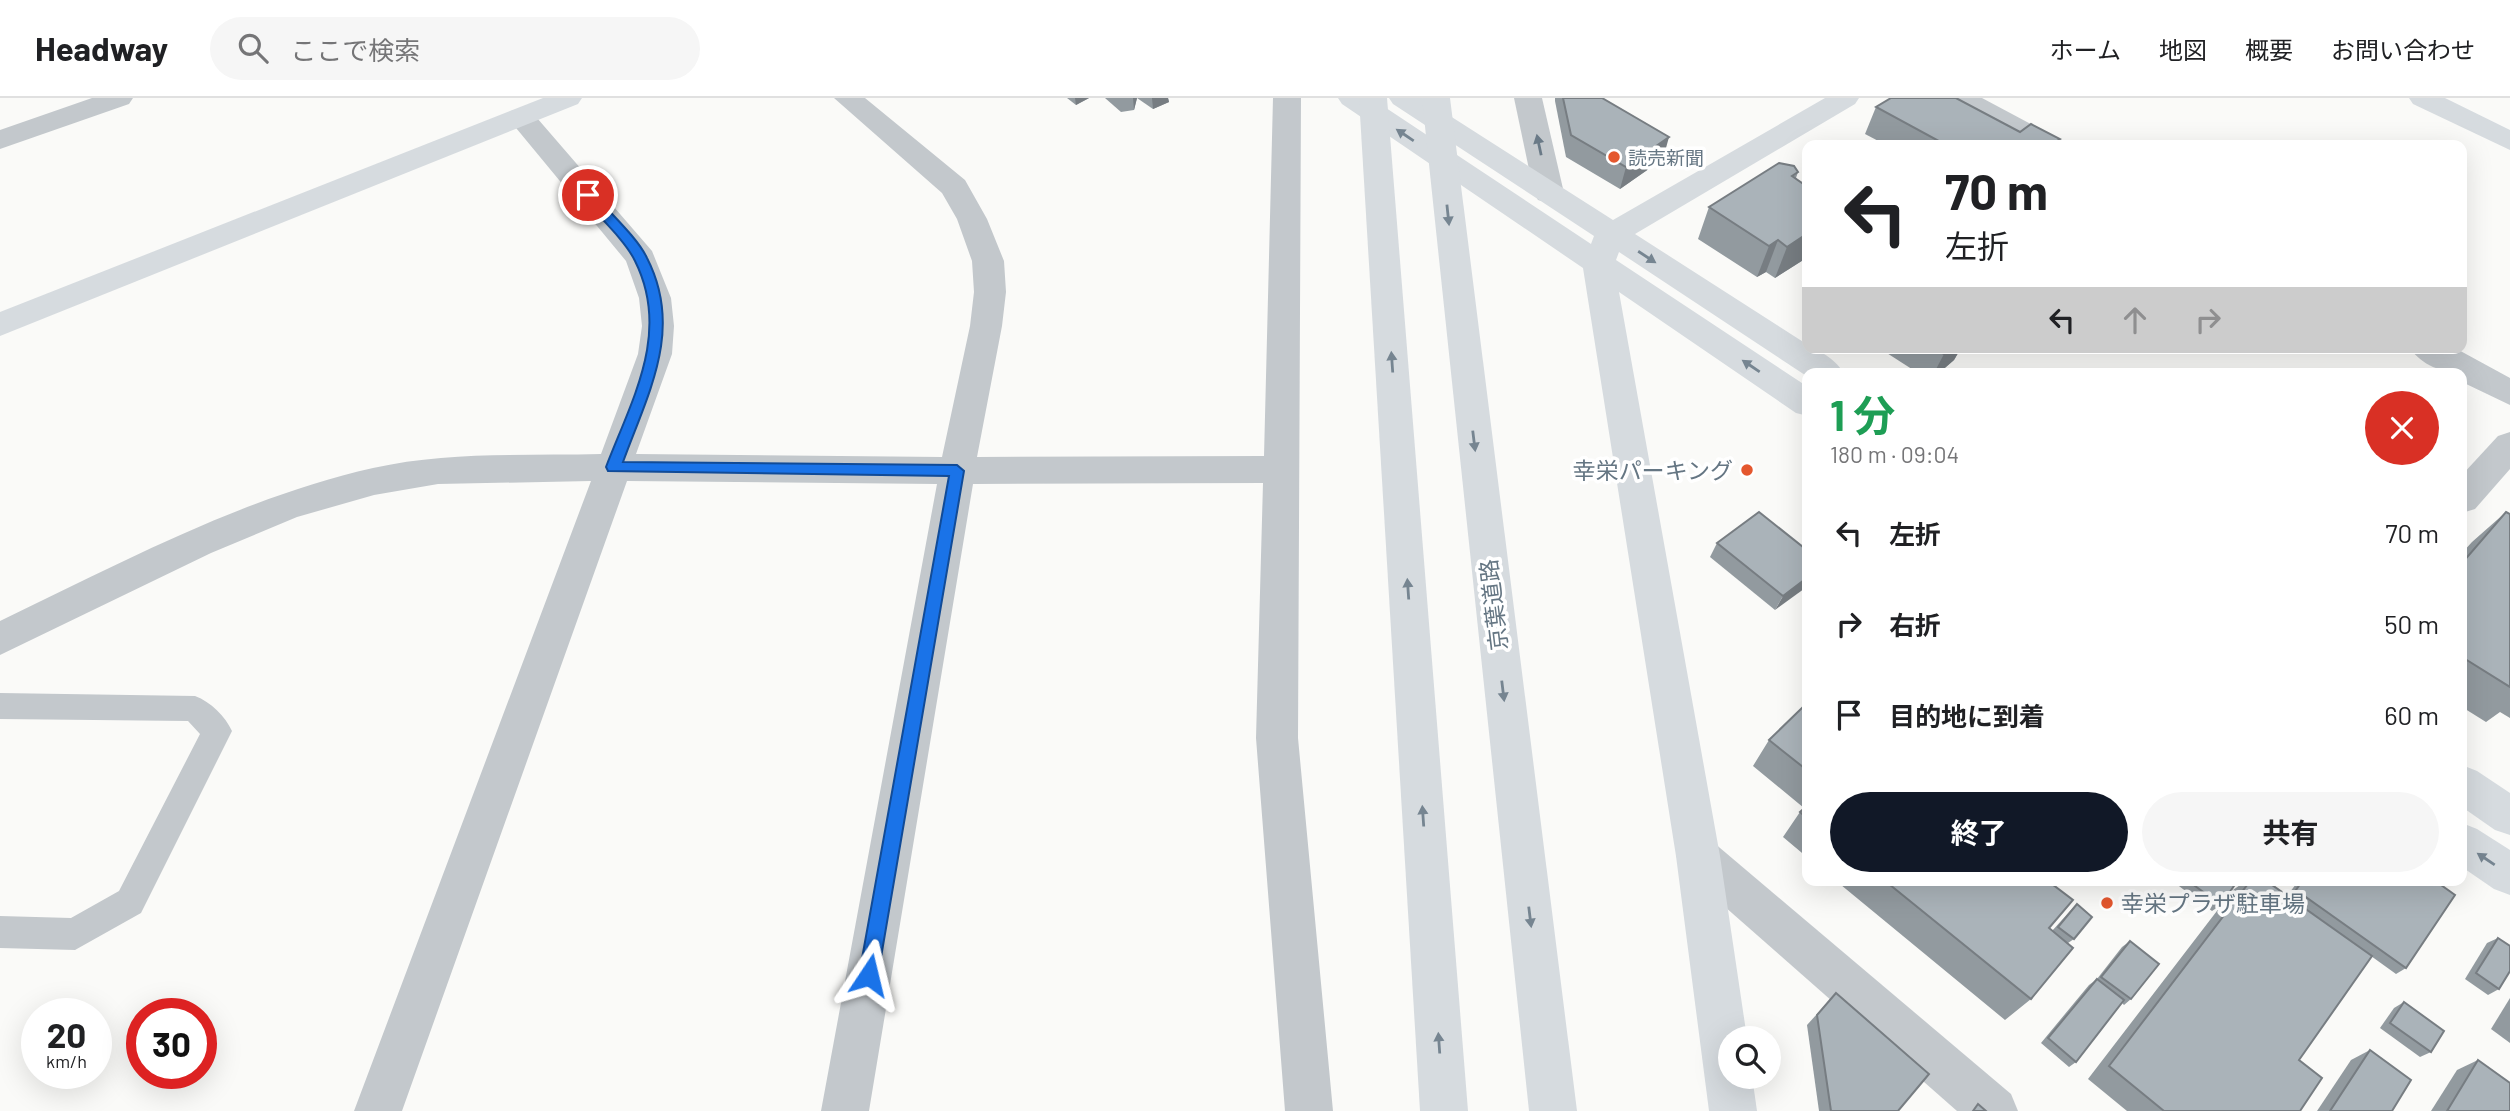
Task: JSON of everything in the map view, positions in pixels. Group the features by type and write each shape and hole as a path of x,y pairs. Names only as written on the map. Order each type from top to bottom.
{"main road":[{"path":"0,326 568,98"},
{"path":"1352,98 1543,228 1605,249 1818,368"},
{"path":"1373,98 1444,1111"},
{"path":"1403,98 1549,193 1605,249 1802,399"},
{"name":"京葉道路","path":"1436,98 1553,1111"},
{"path":"1605,249 1845,98"},
{"path":"2423,98 2510,141"},
{"path":"1605,249 1698,856 1733,1111"},
{"path":"2467,787 2510,816"},
{"path":"2467,846 2510,875"}],"street":[{"path":"0,140 120,98"},
{"path":"845,1111 990,292 988,261 972,219 954,187 848,98"},
{"path":"1287,98 1276,738 1309,1111"},
{"path":"1528,98 1549,193"},
{"path":"1961,98 2040,140"},
{"path":"378,1111 655,354 658,326 655,298 641,258 521,117"},
{"path":"2438,354 2464,368"},
{"path":"2467,370 2510,393"},
{"path":"2467,493 2510,445"},
{"path":"0,639 211,538 287,506 362,484 438,471 614,467 957,471 1282,469"},
{"path":"1698,856 1994,1111"}],"lane":[{"path":"0,706 195,709 217,731 130,902 75,934 0,932"}],"building":[{"path":"1563,98 1602,98 1669,137 1626,167 1571,135"},
{"path":"1891,98 1956,98 2020,132 2031,124 2060,139 1937,140 1876,107"},
{"path":"1779,163 1794,166 1798,172 1792,176 1802,183 1802,237 1787,247 1778,240 1769,246 1709,207"},
{"path":"1759,512 1802,546 1802,582 1783,596 1717,543"},
{"path":"2506,512 2510,514 2510,687 2467,660 2467,557"},
{"path":"1802,708 1802,766 1769,740"},
{"path":"1891,886 2055,886 2073,900 2049,928 2073,948 2031,999"},
{"path":"2195,886 2234,886 2221,905"},
{"path":"2246,886 2273,886 2372,956 2299,1060 2322,1078 2300,1111 2164,1111 2109,1066"},
{"path":"2299,886 2442,886 2455,895 2406,968 2296,890"},
{"path":"2077,904 2092,917 2074,939 2058,927"},
{"path":"2498,938 2510,946 2510,971 2499,989 2476,973"},
{"path":"2130,941 2159,964 2131,999 2101,977"},
{"path":"2097,979 2124,1000 2076,1062 2048,1038"},
{"path":"1836,993 1929,1074 1898,1111 1831,1111 1817,1015"},
{"path":"2404,1002 2444,1031 2431,1052 2390,1023"},
{"path":"2370,1050 2411,1080 2392,1111 2330,1111"},
{"path":"2478,1060 2510,1083 2510,1111 2447,1111"},
{"path":"1978,1104 1986,1111 1973,1111"}],"place":[{"name":"読売新聞","path":"1614,157"},
{"name":"幸栄パーキング","path":"1747,470"},
{"name":"幸栄プラザ駐車場","path":"2107,903"}],"route":[{"path":"588,195 641,258 655,298 658,326 655,354 614,467 957,471 869,975"}]}
